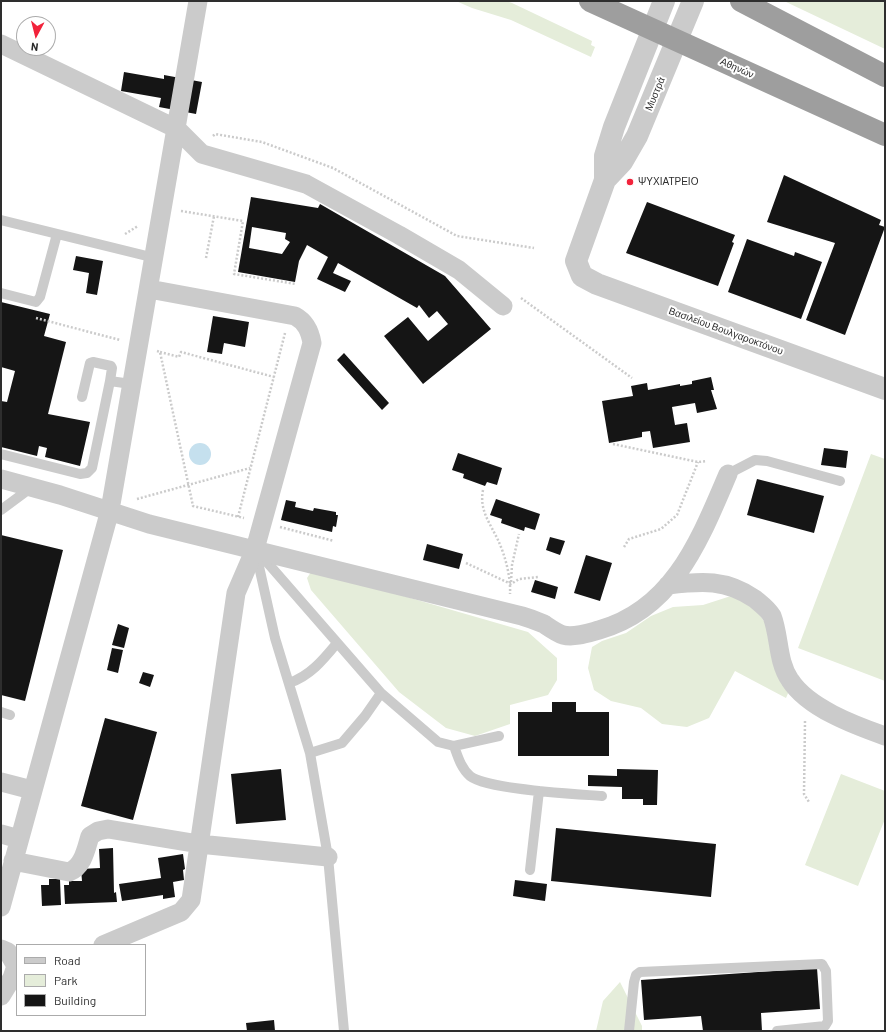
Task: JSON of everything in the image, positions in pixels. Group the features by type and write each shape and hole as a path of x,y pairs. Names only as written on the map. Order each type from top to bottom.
{"highway":[{"name":"Αθηνών","path":"590,1 885,135"},
{"path":"741,1 885,76"}],"street":[{"path":"1,907 13,861 10,836 32,790 111,508 131,384 155,258 198,1"},
{"name":"Μυστρά","path":"576,261 605,180 605,156 614,127 664,1"},
{"name":"Μυστρά","path":"605,180 622,162 636,136 693,1"},
{"path":"1,44 177,129 202,154 306,184 459,270 503,306"},
{"name":"Βασιλείου Βουλγαροκτόνου","path":"576,261 582,276 597,284 885,389"},
{"path":"105,944 181,912 187,907 191,900 236,594 255,549 312,343 311,334 303,320 299,318 149,289"},
{"path":"1,479 111,508 150,524 507,612 542,623 563,635 581,635 619,623 640,611 668,585 681,570 697,544 728,474"},
{"path":"668,585 699,581 726,584 744,592 764,606 772,615 783,668 790,681 805,697 825,710 885,736"},
{"path":"1,782 32,790"},
{"path":"13,861 69,872 74,870 85,855 90,836 98,831 108,830 199,844 328,856"},
{"path":"1,950 8,952 16,966 12,978 1,996"}],"lane":[{"path":"1,220 155,258"},
{"path":"1,293 36,302 40,297 57,234"},
{"path":"1,454 80,474 87,473 92,468 110,381 111,366 93,362 90,364 82,397"},
{"path":"110,381 131,384"},
{"path":"728,474 755,460 767,461 840,481"},
{"path":"1,510 32,487"},
{"path":"255,549 381,693 438,742 454,746 499,736"},
{"path":"255,549 275,638 310,753 328,856 344,1031"},
{"path":"289,683 301,679 317,667 338,643"},
{"path":"310,753 342,743 365,716 381,693"},
{"path":"454,746 464,769 472,777 493,784 539,791 602,796"},
{"path":"530,870 539,791"},
{"path":"629,1031 634,982 636,975 640,972 822,964 826,971 828,1021 825,1026 777,1031"}],"path":[{"path":"163,208 243,221 234,274 296,284"},
{"path":"206,258 214,216"},
{"path":"120,235 132,231 142,224"},
{"path":"503,306 515,298 522,298 632,378"},
{"path":"32,317 139,344 179,357 181,352 274,377"},
{"path":"238,517 285,332 299,318"},
{"path":"160,352 193,506 334,541"},
{"path":"613,444 698,462 707,461"},
{"path":"624,547 629,539 661,529 677,515 698,462"},
{"path":"111,508 251,468"},
{"path":"483,490 482,505 486,517 498,541 511,584"},
{"path":"507,612 512,565 519,534"},
{"path":"466,562 511,584"},
{"path":"511,584 519,579 538,577"},
{"path":"805,697 804,794 809,802"}],"green space":[{"path":"456,1 506,1 592,41 591,45 595,47 591,57 511,20 472,8"},
{"path":"784,1 885,1 885,49"},
{"path":"871,454 885,459 885,681 798,648"},
{"path":"311,572 324,573 528,632 557,658 557,680 548,695 510,705 510,724 475,736 446,728 399,692 311,590 307,578"},
{"path":"734,595 755,608 766,624 789,691 786,698 735,671 709,718 687,727 662,724 641,708 611,701 594,690 588,668 592,647 602,641 626,633 651,616 673,607 703,605"},
{"path":"841,774 885,791 885,819 858,886 805,865"},
{"path":"620,982 642,1026 642,1031 596,1031 603,1001"}],"water":[{"path":"200,443 208,446 211,454 208,462 200,465 192,462 189,454 192,446"}],"building":[{"path":"124,72 164,79 164,75 202,82 196,114 159,107 161,98 121,91"},
{"path":"784,175 881,220 879,225 885,227 845,335 806,320 835,243 767,222"},
{"path":"251,197 318,208 320,204 445,276 491,329 423,384 384,336 408,317 428,341 448,324 437,311 429,318 419,305 417,308 338,263 333,273 351,281 345,292 317,279 328,257 307,245 299,261 295,282 238,272","holes":["252,227 286,233 285,239 290,242 282,254 249,248"]},
{"path":"647,202 735,235 732,242 734,243 718,286 626,253"},
{"path":"747,239 794,256 795,252 822,262 801,319 728,292"},
{"path":"76,256 103,261 97,295 86,293 89,273 73,270"},
{"path":"1,302 50,314 44,336 66,342 48,414 90,422 80,466 45,457 47,448 39,446 37,456 1,447 1,401 7,402 15,371 1,367"},
{"path":"213,316 249,322 245,347 224,343 222,354 207,352"},
{"path":"344,353 389,403 382,410 337,360"},
{"path":"711,377 714,390 711,390 717,409 697,413 695,403 672,407 675,425 687,423 690,442 653,448 650,431 642,432 642,437 609,443 602,401 633,396 631,386 647,383 648,390 680,384 680,386 692,384 692,381"},
{"path":"824,448 848,451 846,468 821,465"},
{"path":"458,453 502,468 497,485 487,482 485,486 463,478 464,474 452,470"},
{"path":"757,479 824,496 814,533 747,515"},
{"path":"496,499 540,514 535,530 525,527 524,531 501,523 502,519 490,515"},
{"path":"286,500 296,502 295,507 313,511 314,508 336,512 336,515 338,515 336,527 333,526 332,532 281,520"},
{"path":"1,535 63,550 25,701 1,695"},
{"path":"550,537 565,541 560,555 546,550"},
{"path":"427,544 463,554 459,569 423,560"},
{"path":"586,555 612,563 600,601 574,593"},
{"path":"535,580 558,587 555,599 531,592"},
{"path":"118,624 129,628 124,648 112,645"},
{"path":"112,648 123,650 118,673 107,670"},
{"path":"143,672 154,675 150,687 139,683"},
{"path":"552,702 576,702 576,712 609,712 609,756 518,756 518,712 552,712"},
{"path":"105,718 157,732 133,820 81,806"},
{"path":"281,769 286,820 236,824 231,774"},
{"path":"617,769 658,770 657,805 643,805 643,799 622,799 622,787 588,786 588,775 617,776"},
{"path":"556,828 716,844 711,897 551,881"},
{"path":"113,848 114,893 116,892 117,902 65,904 64,885 69,885 69,881 82,881 81,869 100,868 99,849"},
{"path":"183,854 185,869 183,870 184,880 173,882 175,897 163,899 163,895 122,901 119,884 161,878 158,858"},
{"path":"49,879 60,879 61,905 42,906 41,885 49,885"},
{"path":"515,880 547,884 545,901 513,896"},
{"path":"817,968 820,1009 761,1013 762,1031 703,1031 701,1016 644,1020 641,980"},
{"path":"274,1020 275,1031 247,1031 246,1023"}],"place":[{"name":"ΨΥΧΙΑΤΡΕΙΟ","path":"630,182"}]}
